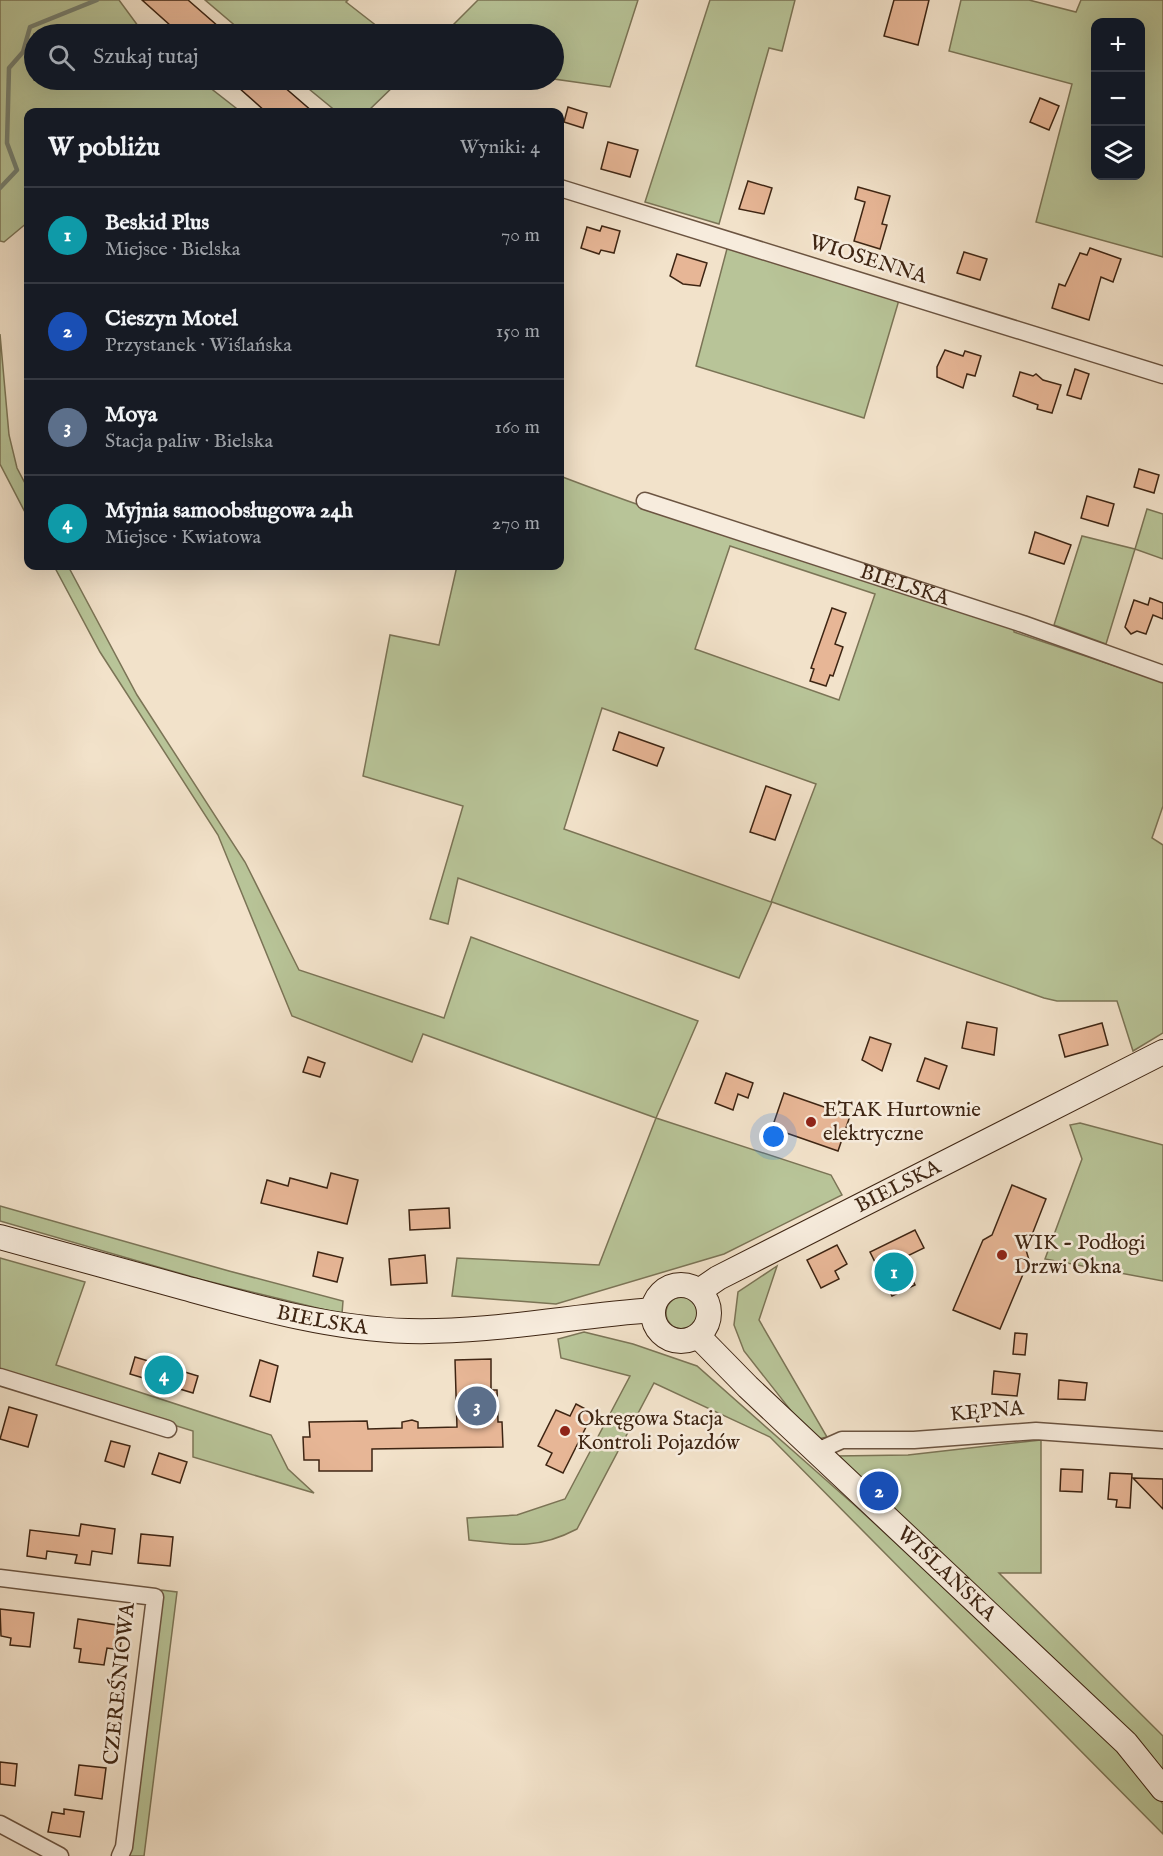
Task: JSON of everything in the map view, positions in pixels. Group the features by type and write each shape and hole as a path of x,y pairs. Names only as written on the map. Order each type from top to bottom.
{"street":[{"name":"WIOSENNA","path":"564,189 1163,375"},
{"name":"BIELSKA","path":"645,501 1023,624 1163,674"},
{"name":"BIELSKA","path":"699,1291 718,1278 1163,1052"},
{"name":"BIELSKA","path":"0,1237 250,1306 320,1322 361,1327 407,1331 468,1330 653,1310"},
{"path":"675,1286 692,1287 699,1291 709,1305 710,1314 704,1330 698,1336 681,1342 671,1340 657,1328 653,1310 660,1294 675,1286"},
{"name":"WIŚLAŃSKA","path":"698,1336 818,1454 1126,1743 1163,1790"},
{"path":"0,1377 168,1429"},
{"name":"KĘPNA","path":"818,1454 824,1448 842,1440 914,1440 1036,1431 1163,1440"},
{"name":"CZEREŚNIOWA","path":"0,1578 155,1597 124,1846 120,1856"},
{"path":"0,1824 60,1856"}],"green space":[{"path":"0,0 119,0 137,24 24,24 24,90 213,90 236,108 24,108 24,225 4,242 0,241"},
{"path":"205,0 348,0 346,2 374,24 233,24"},
{"path":"478,0 638,0 610,87 564,80 564,24 454,24"},
{"path":"710,0 795,0 782,51 769,48 719,224 645,202"},
{"path":"961,0 1029,0 1076,12 1081,0 1163,0 1163,257 1036,222 1072,84 949,51"},
{"path":"310,90 390,90 371,108 332,108"},
{"path":"728,245 899,300 864,418 696,366"},
{"path":"0,334 9,435 17,468 24,481 24,510 0,464"},
{"path":"564,478 729,535 1014,626 1014,632 1163,682 1163,806 1152,838 1163,845 1163,1033 1133,1051 1117,1001 1057,1001 1044,998 772,902 739,978 458,878 448,924 430,919 463,806 363,776 390,635 439,645 456,570 564,570","holes":["730,546 875,594 839,700 695,649","602,708 816,784 771,902 564,829"]},
{"path":"1147,509 1163,514 1163,559 1135,549"},
{"path":"1082,536 1135,549 1106,644 1054,625"},
{"path":"56,570 70,570 137,695 245,862 299,970 444,1018 471,937 698,1021 656,1118 423,1034 412,1062 292,1016 218,835 100,652"},
{"path":"656,1118 831,1175 842,1195 724,1254 556,1304 452,1296 457,1258 599,1265"},
{"path":"1080,1123 1163,1145 1163,1281 1045,1259 1082,1159 1070,1125"},
{"path":"0,1206 343,1301 342,1314 203,1280 0,1221"},
{"path":"0,1258 85,1282 56,1365 271,1435 288,1469 314,1493 193,1457 193,1431 0,1371"},
{"path":"777,1266 759,1320 827,1437 814,1440 744,1351 734,1325 738,1292"},
{"path":"682,1297 693,1302 698,1313 693,1324 682,1329 671,1324 666,1313 671,1302"},
{"path":"584,1332 633,1344 697,1366 860,1510 1121,1751 1163,1804 1163,1834 770,1437 654,1383 577,1529 563,1536 537,1543 512,1544 469,1540 467,1518 517,1515 565,1499 630,1376 561,1358 558,1339"},
{"path":"1041,1440 1041,1573 999,1573 1163,1736 1163,1774 836,1456 908,1455"},
{"path":"161,1590 177,1592 144,1856 126,1856"}],"building":[{"path":"142,0 188,0 216,24 169,24"},
{"path":"894,0 929,0 918,45 884,36"},
{"path":"241,90 288,90 308,108 262,108"},
{"path":"1040,98 1059,106 1049,130 1030,122"},
{"path":"568,107 587,113 583,128 564,122"},
{"path":"608,142 638,150 630,177 601,169"},
{"path":"748,181 772,188 764,214 739,209"},
{"path":"858,187 890,196 882,224 887,225 880,249 854,241 865,202 855,199"},
{"path":"602,226 620,231 614,253 601,250 599,254 581,248 587,227 600,231"},
{"path":"1090,248 1121,259 1113,282 1101,277 1089,320 1052,308 1059,284 1065,286 1080,253 1087,255"},
{"path":"964,252 987,259 980,280 957,273"},
{"path":"677,254 707,263 700,286 683,284 670,276"},
{"path":"945,350 963,356 965,351 981,356 975,376 967,374 963,388 937,377 937,367"},
{"path":"1075,369 1089,374 1081,399 1067,395"},
{"path":"1020,372 1033,376 1036,374 1043,380 1061,385 1052,413 1037,409 1038,405 1013,396"},
{"path":"1139,469 1159,475 1154,493 1134,487"},
{"path":"1087,496 1114,504 1108,526 1081,518"},
{"path":"1035,532 1071,545 1064,564 1029,553"},
{"path":"1150,598 1163,603 1163,619 1153,615 1146,634 1137,631 1131,634 1125,627 1134,600 1148,605"},
{"path":"832,608 846,613 835,644 843,647 833,676 830,675 826,686 810,681 814,669 811,668"},
{"path":"619,732 664,748 657,766 613,750"},
{"path":"766,786 791,795 775,840 750,832"},
{"path":"967,1022 997,1028 994,1055 962,1048"},
{"path":"1102,1023 1108,1045 1065,1057 1059,1035"},
{"path":"870,1037 891,1044 882,1071 862,1060"},
{"path":"308,1057 325,1063 320,1077 303,1072"},
{"path":"925,1058 947,1066 939,1089 917,1081"},
{"path":"726,1073 753,1083 748,1098 738,1094 733,1110 715,1103"},
{"name":"ETAK Hurtownie elektryczne","path":"784,1093 850,1116 838,1151 772,1128"},
{"path":"331,1173 358,1180 347,1224 261,1203 267,1180 288,1186 290,1178 327,1188"},
{"name":"WIK - Podłogi Drzwi Okna","path":"1012,1185 1046,1199 1026,1250 1029,1260 1000,1329 953,1310 983,1240 992,1235"},
{"path":"449,1208 450,1228 410,1230 409,1210"},
{"path":"915,1230 924,1248 901,1259 915,1285 892,1296 870,1252"},
{"path":"837,1245 847,1264 835,1271 839,1279 821,1288 807,1260"},
{"path":"318,1252 343,1258 337,1282 313,1276"},
{"path":"425,1255 427,1283 391,1285 389,1259"},
{"path":"1015,1333 1027,1334 1025,1355 1013,1354"},
{"path":"135,1357 198,1376 193,1393 130,1374"},
{"path":"491,1359 491,1390 497,1390 498,1422 502,1422 503,1447 372,1449 372,1471 319,1471 319,1460 304,1460 303,1437 310,1437 309,1422 367,1421 368,1429 402,1428 402,1422 412,1420 418,1422 418,1428 457,1427 455,1360"},
{"path":"260,1360 278,1366 270,1402 250,1396"},
{"path":"994,1371 1020,1374 1017,1396 992,1394"},
{"path":"1059,1380 1087,1383 1085,1400 1058,1399"},
{"name":"Okręgowa Stacja Kontroli Pojazdów","path":"576,1404 593,1413 563,1473 546,1465 552,1453 538,1446 556,1410 570,1416"},
{"path":"9,1407 37,1415 28,1447 0,1439"},
{"path":"111,1441 130,1446 124,1467 105,1461"},
{"path":"159,1453 187,1462 180,1483 152,1474"},
{"path":"1061,1469 1083,1470 1082,1492 1060,1491"},
{"path":"1110,1473 1132,1474 1130,1508 1116,1507 1117,1500 1108,1499"},
{"path":"1133,1478 1163,1479 1163,1509"},
{"path":"81,1524 115,1529 112,1554 92,1551 90,1565 75,1563 77,1555 47,1551 46,1559 27,1556 30,1530 79,1536"},
{"path":"141,1534 173,1537 170,1566 138,1563"},
{"path":"0,1609 34,1613 30,1647 10,1645 11,1638 1,1636"},
{"path":"78,1619 123,1626 120,1650 107,1648 104,1665 79,1662 81,1649 74,1648"},
{"path":"0,1762 17,1764 15,1786 0,1784"},
{"path":"79,1765 106,1768 102,1799 75,1795"},
{"path":"64,1809 84,1812 80,1837 48,1832 52,1812 64,1814"}],"waterway":[{"path":"37,24 97,0"},
{"path":"0,188 17,170 7,143 9,68 24,48"}],"place":[{"name":"ETAK Hurtownie elektryczne","path":"811,1122"},
{"name":"WIK - Podłogi Drzwi Okna","path":"1002,1255"},
{"name":"Beskid Plus","path":"894,1272"},
{"name":"Myjnia samoobsługowa 24h","path":"164,1375"},
{"name":"Moya","path":"477,1406"},
{"name":"Okręgowa Stacja Kontroli Pojazdów","path":"565,1431"},
{"name":"Cieszyn Motel","path":"879,1491"}]}
